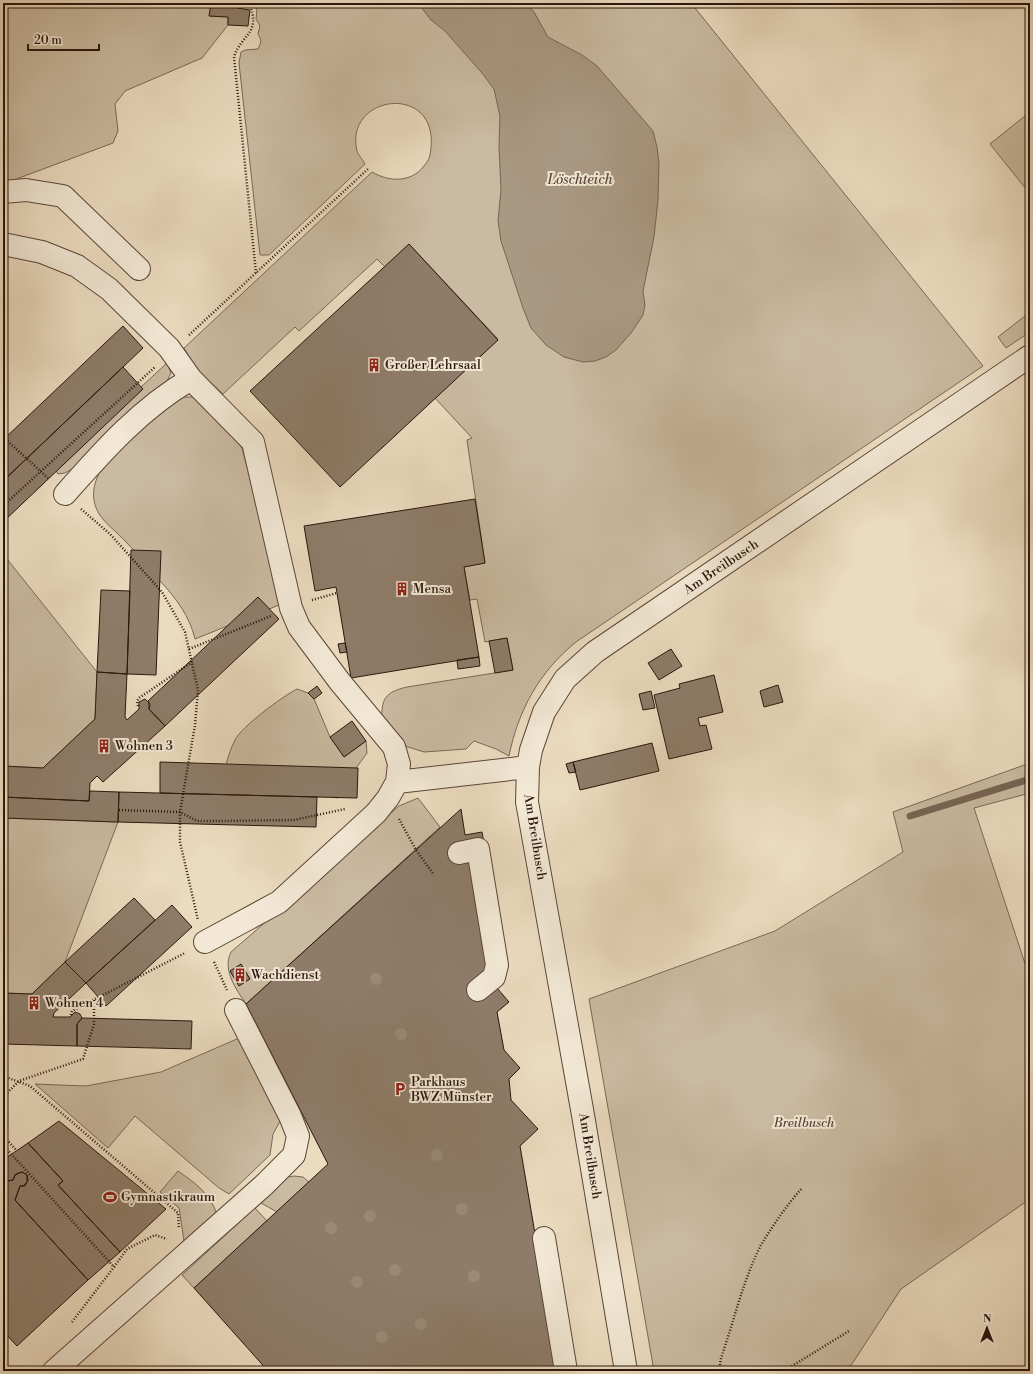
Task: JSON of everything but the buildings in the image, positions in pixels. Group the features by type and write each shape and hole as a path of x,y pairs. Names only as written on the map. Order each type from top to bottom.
{"street":[{"path":"3,192 26,190 62,196 139,269"},
{"path":"3,244 42,252 77,266 109,289 172,352 191,379 253,442 291,608 299,627 340,682 394,747 399,764 392,790 376,813 279,902 205,942"},
{"name":"Am Breilbusch","path":"626,1371 583,1115 527,802 528,767 531,750 544,712 565,679 596,652 1030,356"},
{"path":"64,494 133,421 170,391 191,379"},
{"path":"392,790 528,767"},
{"path":"459,853 478,849 497,965 494,977 478,990"},
{"path":"54,1371 264,1185 294,1155 298,1136 290,1116 236,1010"},
{"path":"544,1238 566,1371"}],"path":[{"path":"249,3 253,11 251,33 236,50 234,57 256,273"},
{"path":"3,506 172,352 369,168"},
{"path":"3,437 64,494 110,534 162,592 185,632 198,690 195,725 180,812 180,842 192,898 205,942 236,1010"},
{"path":"189,649 324,595 337,593"},
{"path":"138,706 136,701 139,698 192,662"},
{"path":"392,790 416,850 434,876"},
{"path":"119,810 180,812 196,821 287,820 350,807"},
{"path":"71,1015 72,1011 205,942"},
{"path":"3,1097 19,1081 83,1060 94,1024 94,1000"},
{"path":"3,1076 30,1086 178,1213 181,1258"},
{"path":"3,1135 16,1150"},
{"path":"3,1145 114,1267"},
{"path":"719,1371 721,1358 747,1278 761,1246 776,1222 802,1188"},
{"path":"71,1323 127,1249 155,1235"},
{"path":"784,1371 849,1331"}],"green space":[{"path":"3,3 211,3 210,16 228,17 228,25 202,58 125,91 115,104 118,131 113,143 3,184"},
{"path":"258,3 691,3 983,366 576,642 551,666 532,693 518,723 509,756 496,749 474,741 466,749 424,752 405,746 382,721 382,707 389,694 407,687 513,670 507,638 485,642 477,599 470,600 464,567 485,563 467,440 472,438 435,398 498,339 409,244 385,267 377,259 299,331 295,327 223,394 197,370 184,348 372,172 385,178 392,179 413,176 424,166 430,155 430,131 423,115 409,106 394,104 378,107 364,117 357,131 357,151 365,164 269,255 260,255 239,63 241,52 245,50 258,49 261,42 258,34 260,26 256,19 257,10 255,7"},
{"path":"1030,112 1030,194 990,144"},
{"path":"1030,312 1030,332 1006,348 998,337"},
{"path":"167,363 171,373 166,383 136,407 74,468 65,473 58,474 56,471 60,462"},
{"path":"183,397 193,397 202,400 228,426 242,448 284,603 195,639 190,623 177,601 139,556 107,524 98,512 94,495 97,478 106,461 137,431"},
{"path":"3,554 97,672 95,719 43,768 3,766"},
{"path":"297,689 308,693 314,699 330,737 344,757 366,741 367,753 354,771 348,795 336,798 318,784 299,804 233,798 222,782 235,740 239,734 254,720"},
{"name":"Breilbusch","path":"1030,763 1030,793 974,808 1030,979 1030,1197 1027,1201 901,1289 852,1364 843,1371 654,1371 589,999 775,931 903,852 893,812"},
{"path":"418,798 440,827 246,1004 231,979 228,966 231,952 399,806"},
{"path":"3,818 118,822 65,962 32,994 3,993"},
{"path":"239,1038 283,1116 273,1134 270,1155 229,1194 219,1188 135,1116 108,1148 35,1084 86,1086 161,1072"},
{"path":"178,1171 207,1195 217,1215 187,1243 184,1241 179,1208 160,1192"},
{"path":"288,1177 303,1177 309,1182 277,1212 261,1203"},
{"path":"255,1208 267,1221 194,1288 182,1275"}],"water":[{"name":"Löschteich","path":"418,3 526,3 534,12 548,37 582,55 597,66 653,131 659,163 658,200 654,237 643,291 645,305 643,315 631,333 616,350 606,357 595,361 583,362 564,357 546,345 531,328 501,241 498,221 501,190 499,146 500,116 494,89 445,31 431,20"}],"waterway":[{"path":"910,816 1030,779"}],"place":[{"name":"Großer Lehrsaal","path":"374,365"},
{"name":"Mensa","path":"402,589"},
{"name":"Wohnen 3","path":"104,746"},
{"name":"Wachdienst","path":"240,975"},
{"name":"Wohnen 4","path":"34,1003"},
{"name":"Parkhaus BWZ Münster","path":"400,1089"},
{"name":"Gymnastikraum","path":"110,1197"}]}
